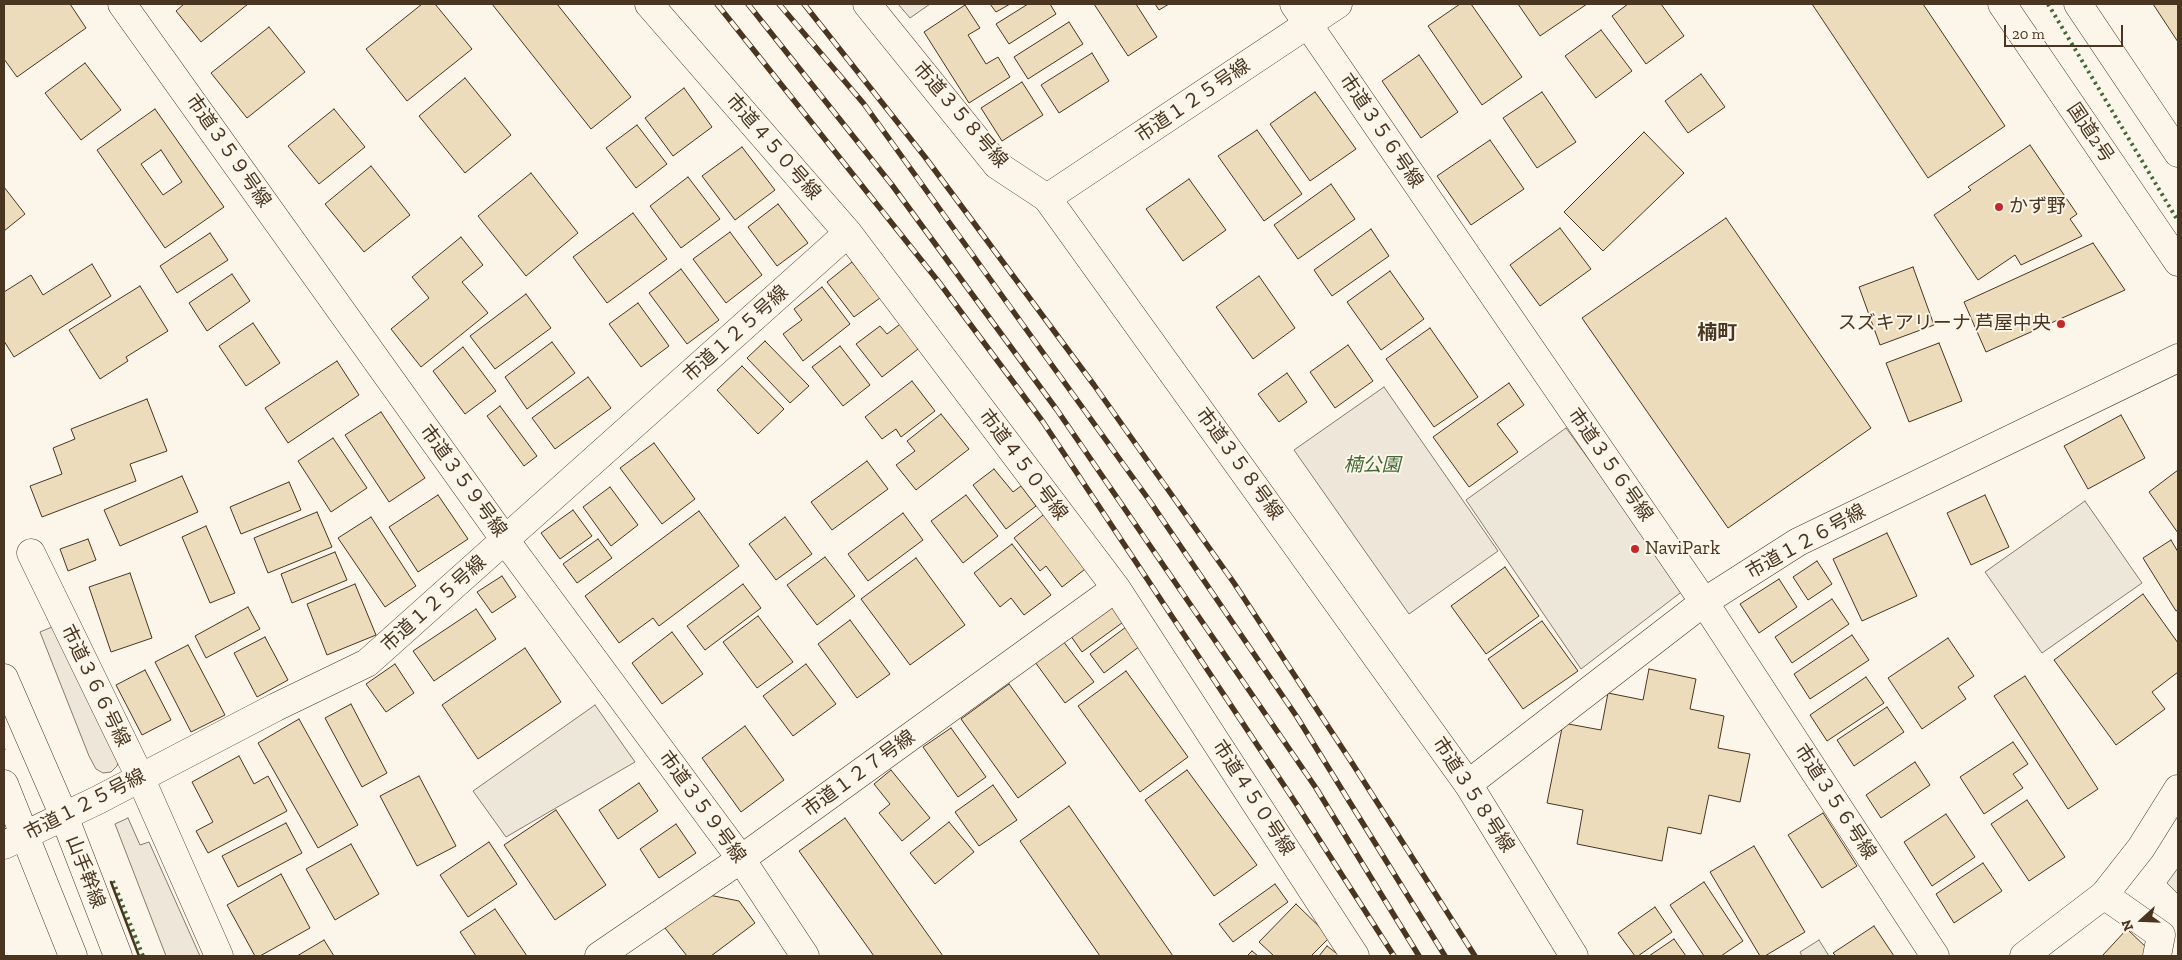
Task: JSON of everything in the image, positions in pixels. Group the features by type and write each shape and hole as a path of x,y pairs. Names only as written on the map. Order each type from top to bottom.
{"main road":[{"name":"市道３５９号線","path":"122,4 505,540 741,859 805,956"},
{"name":"市道４５０号線","path":"650,4 848,233 1116,588 1356,956"},
{"name":"市道３５８号線","path":"866,4 998,165 1047,198 1468,784 1574,956"},
{"name":"市道１２５号線","path":"1047,198 1300,14 1338,4"},
{"name":"国道2号","path":"2002,4 2178,262"},
{"path":"2078,4 2178,153"},
{"name":"市道３５６号線","path":"1300,14 1704,602 1935,956"},
{"name":"市道１２５号線","path":"15,840 276,707 367,663 848,233"},
{"name":"市道１２６号線","path":"1468,784 1704,602 1798,542 2178,358"},
{"name":"市道３６６号線","path":"30,553 140,777 219,956"},
{"name":"市道１２７号線","path":"599,956 741,859 1116,588"},
{"name":"山手幹線","path":"4,678 64,816 118,956"},
{"path":"4,784 15,840 73,956"},
{"path":"2024,956 2104,895 2141,848 2178,789"},
{"path":"2104,895 2161,935 2157,956"}],"green space":[{"name":"楠公園","path":"1384,387 1498,551 1409,614 1294,450"},
{"path":"52,627 119,760 117,766 111,772 103,773 96,769 89,756 40,632"},
{"path":"128,818 140,845 149,842 200,956 166,956 115,824"}],"shaded area":[{"path":"898,4 930,4 910,18"},
{"path":"1566,428 1684,590 1581,669 1466,500"},
{"path":"2085,501 2142,583 2042,653 1985,572"},
{"path":"595,705 635,762 506,837 473,791"},
{"path":"2178,868 2178,894 2167,883"},
{"path":"1819,940 1829,956 1802,956 1800,952"}],"building":[{"path":"4,4 70,4 86,28 17,77 4,59"},
{"path":"184,4 248,4 201,42 176,11"},
{"path":"422,4 435,4 472,49 407,101 366,49"},
{"path":"492,4 557,4 631,97 591,129"},
{"path":"990,4 1010,4 996,12"},
{"path":"1028,4 1050,4 1056,14 1009,44 996,24"},
{"path":"1094,4 1136,4 1157,37 1128,56"},
{"path":"1155,4 1169,4 1159,10"},
{"path":"1460,4 1471,4 1522,77 1482,105 1428,26"},
{"path":"1518,4 1587,4 1540,36"},
{"path":"1628,4 1661,4 1684,36 1646,64 1612,16"},
{"path":"1812,4 1923,4 2005,126 1928,178"},
{"path":"2153,4 2178,4 2178,42"},
{"path":"965,5 980,28 968,35 986,64 998,57 1010,77 969,103 924,32"},
{"path":"1069,22 1083,44 1028,79 1014,57"},
{"path":"269,27 305,72 247,118 211,73"},
{"path":"1601,30 1632,71 1596,98 1565,56"},
{"path":"1092,53 1109,81 1059,113 1041,85"},
{"path":"1419,55 1458,112 1421,138 1382,81"},
{"path":"85,63 121,110 81,140 45,93"},
{"path":"1701,74 1725,107 1688,133 1665,101"},
{"path":"465,78 511,135 465,173 419,116"},
{"path":"1022,82 1043,115 1002,141 981,108"},
{"path":"684,88 712,127 673,156 645,118"},
{"path":"1315,92 1356,149 1310,181 1270,124"},
{"path":"1542,92 1576,142 1537,168 1503,118"},
{"path":"155,109 224,207 165,248 97,150","holes":["161,150 182,182 163,195 141,164"]},
{"path":"334,109 365,147 319,184 288,146"},
{"path":"637,125 667,164 636,188 606,148"},
{"path":"1257,130 1302,194 1264,221 1218,156"},
{"path":"1644,132 1684,173 1603,251 1564,212"},
{"path":"1490,140 1524,189 1471,225 1437,176"},
{"path":"2030,145 2077,214 2070,219 2082,236 2021,265 2015,255 1978,280 1934,215 1971,190 1968,187"},
{"path":"742,147 775,190 735,220 702,176"},
{"path":"371,166 410,215 364,252 325,204"},
{"path":"531,173 578,233 526,276 478,216"},
{"path":"688,177 720,219 681,248 650,206"},
{"path":"1189,179 1226,230 1183,261 1146,209"},
{"path":"1331,184 1355,219 1298,259 1274,225"},
{"path":"4,187 25,214 4,231"},
{"path":"778,204 808,243 777,266 748,227"},
{"path":"633,213 667,259 607,303 573,257"},
{"path":"1726,218 1871,428 1728,528 1582,318"},
{"path":"1560,228 1591,269 1540,306 1510,265"},
{"path":"1371,229 1389,256 1332,296 1314,270"},
{"path":"730,232 762,275 726,303 693,259"},
{"path":"210,233 228,260 177,293 160,266"},
{"path":"461,237 483,265 462,282 488,313 421,367 391,329 429,298 412,277"},
{"path":"2093,243 2125,290 1986,352 1964,302"},
{"path":"852,262 880,298 854,317 827,282"},
{"path":"92,264 111,296 14,357 4,341 4,292 31,275 43,295"},
{"path":"1913,267 1934,325 1880,345 1859,287"},
{"path":"681,269 719,320 687,344 649,293"},
{"path":"1390,271 1424,319 1381,350 1347,302"},
{"path":"232,274 250,301 207,331 189,303"},
{"path":"1259,276 1295,328 1253,359 1216,307"},
{"path":"140,286 168,331 126,357 128,361 100,379 69,330"},
{"path":"822,287 850,324 803,361 783,334 802,320 794,309"},
{"path":"526,294 551,328 495,369 470,336"},
{"path":"638,303 669,346 641,367 609,324"},
{"path":"903,322 922,346 882,377 856,344 880,326 887,334"},
{"path":"253,323 280,363 246,386 219,346"},
{"path":"1430,328 1478,397 1434,427 1386,359"},
{"path":"765,341 809,386 790,403 747,358"},
{"path":"552,342 575,373 527,409 505,377"},
{"path":"1939,343 1962,401 1909,422 1886,363"},
{"path":"1348,345 1373,381 1335,408 1310,372"},
{"path":"840,346 870,385 843,406 812,367"},
{"path":"463,347 496,391 465,414 433,371"},
{"path":"337,361 359,395 288,443 265,408"},
{"path":"742,366 784,409 758,434 717,390"},
{"path":"1287,373 1307,402 1279,422 1258,394"},
{"path":"588,377 611,408 555,449 532,418"},
{"path":"912,381 935,411 901,437 896,429 882,439 865,417"},
{"path":"1509,383 1524,405 1497,424 1518,452 1469,487 1433,437"},
{"path":"147,399 167,451 130,464 136,481 42,517 30,486 62,474 53,448 75,439 71,429"},
{"path":"500,406 537,456 524,466 487,416"},
{"path":"381,412 425,478 389,502 345,435"},
{"path":"941,414 969,449 916,490 896,465 915,451 907,441"},
{"path":"2121,415 2145,458 2088,489 2064,446"},
{"path":"333,438 367,488 331,512 298,461"},
{"path":"654,443 695,499 662,524 620,468"},
{"path":"867,461 888,489 832,530 811,502"},
{"path":"994,469 1013,492 1021,486 1036,506 1006,529 973,485"},
{"path":"2178,470 2178,533 2149,492"},
{"path":"182,476 198,512 120,546 104,510"},
{"path":"289,482 301,510 241,534 230,507"},
{"path":"610,487 638,525 611,546 583,507"},
{"path":"438,495 468,539 418,572 389,527"},
{"path":"966,495 998,536 963,563 931,521"},
{"path":"1985,495 2009,547 1971,565 1947,513"},
{"path":"573,510 592,536 560,559 541,533"},
{"path":"699,511 739,566 659,626 653,618 619,643 585,596"},
{"path":"317,512 332,547 268,573 254,538"},
{"path":"1047,512 1089,566 1062,587 1046,566 1040,571 1014,538"},
{"path":"903,513 923,540 868,581 848,554"},
{"path":"371,517 416,586 385,607 338,538"},
{"path":"785,517 812,554 776,580 749,544"},
{"path":"206,526 235,593 210,603 182,537"},
{"path":"1887,533 1917,596 1862,621 1833,559"},
{"path":"88,539 96,560 68,571 60,549"},
{"path":"598,539 612,558 577,583 563,564"},
{"path":"2171,540 2178,552 2178,610 2176,611 2143,558"},
{"path":"1012,544 1051,595 1024,615 1011,598 1000,607 974,573"},
{"path":"335,552 347,580 292,603 281,574"},
{"path":"825,557 855,596 817,625 787,585"},
{"path":"916,558 965,625 910,665 861,599"},
{"path":"1817,561 1832,584 1808,600 1793,577"},
{"path":"1505,567 1539,616 1486,654 1451,606"},
{"path":"130,573 152,638 111,652 89,587"},
{"path":"502,576 516,597 492,613 477,592"},
{"path":"1779,579 1797,607 1759,633 1740,604"},
{"path":"355,584 376,635 327,655 307,604"},
{"path":"743,584 761,608 705,650 687,626"},
{"path":"2143,594 2178,643 2178,672 2152,692 2165,709 2116,745 2054,660"},
{"path":"1832,599 1849,624 1792,663 1775,637"},
{"path":"1112,600 1126,620 1082,652 1068,632"},
{"path":"248,607 260,629 206,658 195,636"},
{"path":"476,609 496,639 434,681 413,651"},
{"path":"758,616 793,662 757,688 723,642"},
{"path":"850,620 890,674 857,698 818,644"},
{"path":"1542,621 1578,671 1523,709 1488,659"},
{"path":"1126,627 1140,646 1104,673 1090,654"},
{"path":"672,632 703,674 662,704 632,663"},
{"path":"1852,635 1869,660 1810,699 1794,674"},
{"path":"265,637 288,680 257,697 234,653"},
{"path":"1948,638 1974,676 1958,687 1966,699 1922,729 1888,678"},
{"path":"1063,641 1094,682 1065,703 1035,662"},
{"path":"188,645 225,715 191,732 155,662"},
{"path":"525,648 561,702 478,759 442,705"},
{"path":"395,664 414,693 386,712 366,684"},
{"path":"806,664 836,704 793,736 763,696"},
{"path":"1649,669 1696,679 1690,709 1724,716 1718,748 1750,754 1740,802 1709,795 1701,834 1668,827 1662,861 1577,844 1583,810 1547,803 1563,723 1601,730 1608,693 1643,700"},
{"path":"145,670 171,720 142,735 116,685"},
{"path":"1126,671 1188,757 1140,792 1078,706"},
{"path":"2025,676 2098,789 2068,809 1994,696"},
{"path":"1866,677 1884,703 1827,741 1810,715"},
{"path":"1009,684 1066,763 1018,798 961,719"},
{"path":"351,704 387,773 362,787 325,718"},
{"path":"1887,707 1904,732 1854,766 1837,740"},
{"path":"299,719 358,825 318,848 258,743"},
{"path":"745,726 784,780 741,812 702,758"},
{"path":"951,728 986,777 958,797 923,747"},
{"path":"2013,742 2028,764 2013,774 2023,788 1984,814 1960,777"},
{"path":"239,756 254,784 268,776 287,811 208,853 196,831 213,822 192,782"},
{"path":"1915,762 1930,785 1881,818 1866,795"},
{"path":"891,770 930,818 902,841 879,813 890,804 874,784"},
{"path":"1187,770 1257,865 1214,896 1145,800"},
{"path":"419,776 456,846 417,866 380,796"},
{"path":"639,783 658,811 618,839 599,810"},
{"path":"993,785 1017,820 979,846 955,812"},
{"path":"2027,800 2065,857 2029,881 1991,824"},
{"path":"1069,806 1173,956 1100,956 1020,841"},
{"path":"556,810 606,885 555,920 504,845"},
{"path":"1823,813 1857,866 1822,888 1788,835"},
{"path":"1946,814 1975,857 1932,886 1904,842"},
{"path":"845,818 943,956 874,956 799,851"},
{"path":"949,822 974,852 935,884 910,853"},
{"path":"286,823 302,853 238,887 222,856"},
{"path":"676,824 696,853 659,878 640,849"},
{"path":"489,842 517,884 468,917 440,875"},
{"path":"351,844 379,894 335,920 306,869"},
{"path":"1754,846 1805,932 1765,956 1760,956 1710,872"},
{"path":"1983,863 2002,891 1954,923 1936,894"},
{"path":"281,874 310,928 260,956 255,956 227,905"},
{"path":"1704,882 1743,941 1721,956 1704,956 1670,905"},
{"path":"1275,884 1288,902 1233,942 1219,924"},
{"path":"709,895 739,901 755,923 711,956 687,956 665,928"},
{"path":"1296,904 1330,937 1311,956 1274,956 1259,942"},
{"path":"1655,907 1672,932 1638,956 1635,956 1618,933"},
{"path":"495,909 527,956 476,956 460,932"},
{"path":"1874,926 1894,956 1836,956 1833,953"},
{"path":"2127,929 2148,949 2145,956 2102,956"},
{"path":"1674,939 1686,956 1649,956"},
{"path":"324,940 334,956 297,956"},
{"path":"1327,946 1340,956 1319,956"},
{"path":"1252,951 1258,956 1247,956"}],"railway":[{"path":"717,4 938,281 1043,422 1299,808 1394,956"},
{"path":"748,4 892,185 1057,410 1316,788 1419,956"},
{"path":"779,4 864,104 1149,500 1297,717 1445,956"},
{"path":"804,4 925,157 1094,385 1234,583 1475,956"}],"hedge":[{"path":"2048,4 2178,221"},
{"path":"113,881 143,956"}],"fence":[{"path":"4,746 5,750"}],"wall":[{"path":"111,882 139,956"}],"place":[{"name":"かず野","path":"1999,207"},
{"name":"スズキアリーナ 芦屋中央","path":"2061,324"},
{"name":"NaviPark","path":"1635,549"}],"district":[{"name":"楠町","path":"1717,333"}]}
